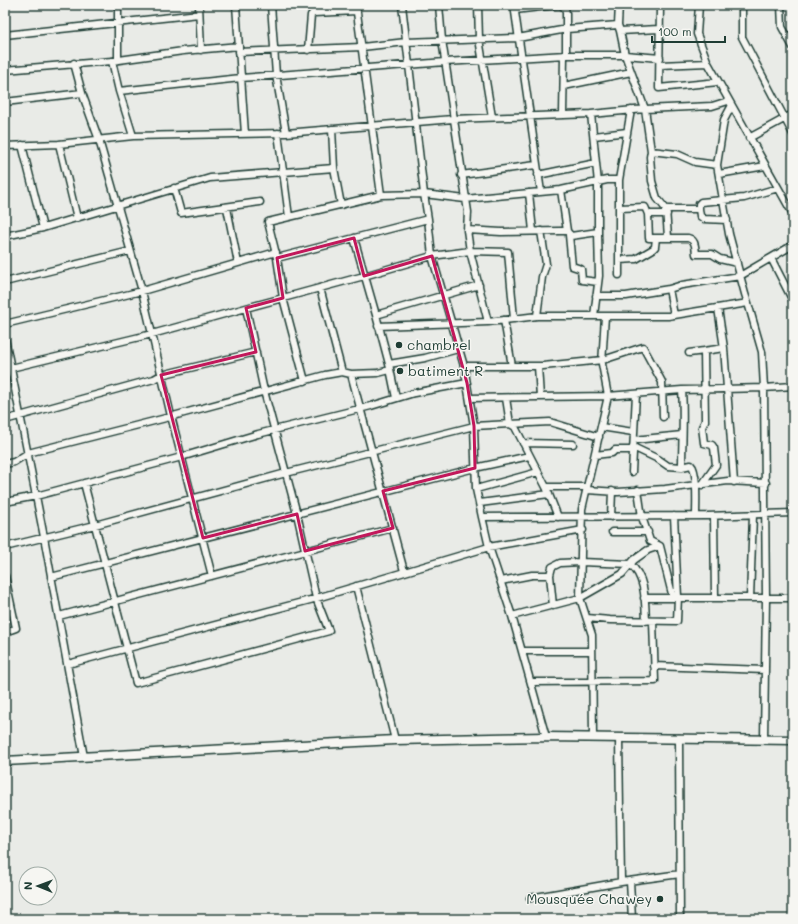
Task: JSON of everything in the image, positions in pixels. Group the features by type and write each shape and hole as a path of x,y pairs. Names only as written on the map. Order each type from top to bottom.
{"main road":[{"path":"5,761 395,740 546,737 793,740"}],"street":[{"path":"118,5 115,60 119,91 133,136"},
{"path":"199,5 201,50"},
{"path":"236,5 245,134"},
{"path":"271,5 276,75 286,132"},
{"path":"311,5 314,13"},
{"path":"402,5 432,256 450,323 464,366 474,426 476,489 489,547 512,616 546,737"},
{"path":"439,5 445,62 461,175 468,212 467,230 470,251 488,322"},
{"path":"478,5 479,40 492,117"},
{"path":"541,192 514,8 559,5 565,8 567,30 564,114"},
{"path":"619,5 619,28 625,55 645,109 651,151 650,158 652,181 657,198 666,211 668,237"},
{"path":"660,5 659,88 718,82"},
{"path":"699,5 697,34 708,63 793,214"},
{"path":"742,5 742,37 793,134"},
{"path":"781,5 782,27 793,47"},
{"path":"308,50 311,15 314,13 357,8 381,195"},
{"path":"5,35 199,14"},
{"path":"5,70 115,60 201,50 308,50 362,47 406,42 518,38 567,30 619,28 659,29"},
{"path":"119,91 276,75 521,57 625,55 660,62 708,63"},
{"path":"74,63 82,93 99,140 142,291 171,416 212,576"},
{"path":"564,86 631,72"},
{"path":"5,102 82,93"},
{"path":"5,146 58,144 133,136 278,133 453,119 530,115 591,114 730,104"},
{"path":"730,104 724,120 718,165 719,174 722,199 736,262 762,352 764,388 766,483 764,739"},
{"path":"619,275 619,180 631,110"},
{"path":"591,114 598,183 598,282 594,316"},
{"path":"749,138 793,114"},
{"path":"332,129 334,168 341,205"},
{"path":"594,136 627,132"},
{"path":"278,133 289,217"},
{"path":"58,144 77,218"},
{"path":"22,145 43,228"},
{"path":"651,151 677,154 695,162 718,165"},
{"path":"538,175 596,163"},
{"path":"461,175 536,165"},
{"path":"719,174 765,166"},
{"path":"5,236 43,228 210,178 334,168"},
{"path":"304,381 283,298 276,255 268,222 381,195 424,194 465,198 561,190 607,180 619,180"},
{"path":"174,188 181,213 226,208 260,202"},
{"path":"727,220 704,219 700,216 699,204 701,202 722,199 744,198 778,188"},
{"path":"561,190 572,266 581,269 582,280 598,282"},
{"path":"529,193 533,231"},
{"path":"619,208 645,207 648,214 649,238 668,237 692,239 696,254 712,254 720,259 736,262"},
{"path":"226,208 238,263"},
{"path":"648,214 666,211 699,209"},
{"path":"5,324 142,291 238,263 354,238 428,219"},
{"path":"467,230 501,232 542,231 568,233 571,236 598,232"},
{"path":"537,316 542,277 546,264 542,231"},
{"path":"354,238 376,315 396,398"},
{"path":"618,260 636,259 655,247 656,238"},
{"path":"596,296 626,296 669,290 682,285 740,276 793,245"},
{"path":"5,282 130,251"},
{"path":"11,368 152,334 432,256 470,251 508,252 514,319"},
{"path":"771,258 793,301"},
{"path":"376,315 479,285"},
{"path":"320,288 342,372"},
{"path":"669,290 674,315"},
{"path":"378,326 488,322 537,316 674,315 748,303"},
{"path":"84,483 136,683 329,631 316,598 297,514 264,392 246,308"},
{"path":"718,308 724,348 734,482"},
{"path":"593,738 592,636 580,598 583,530 582,509 608,396 603,360 605,316"},
{"path":"504,320 512,366"},
{"path":"5,338 59,616 84,757"},
{"path":"464,366 538,366 603,360 643,347 662,382 663,417"},
{"path":"690,353 724,348"},
{"path":"5,464 14,462 28,453 304,381 342,372 351,374 378,373 389,367 458,349"},
{"path":"698,485 716,465 714,448 712,445 704,444 702,427 706,421 704,351"},
{"path":"5,420 154,379 161,375 256,352"},
{"path":"538,366 540,398"},
{"path":"351,374 404,571"},
{"path":"5,502 36,496 414,393 467,383"},
{"path":"470,398 608,396 663,393 682,390 793,386"},
{"path":"682,390 684,420 682,435 682,467"},
{"path":"632,472 636,394"},
{"path":"506,398 510,424 515,427 546,487 558,517"},
{"path":"5,547 193,499 286,473 474,426 550,422 599,437"},
{"path":"600,428 633,432"},
{"path":"634,440 682,435"},
{"path":"523,443 573,444"},
{"path":"595,454 612,453 615,450 633,448 658,459 668,466 682,467 691,465 694,467 698,485 696,516"},
{"path":"51,577 383,491 529,456"},
{"path":"476,489 538,472"},
{"path":"546,487 587,488 612,491 665,489 728,481 766,483"},
{"path":"638,490 642,517 650,541 659,544 660,546 675,597"},
{"path":"611,517 612,491"},
{"path":"480,503 549,494"},
{"path":"482,517 642,517 793,513"},
{"path":"750,598 753,515"},
{"path":"587,618 610,620 677,621 675,597 674,516"},
{"path":"714,516 715,598"},
{"path":"59,616 393,528"},
{"path":"68,664 316,598 489,547 583,530"},
{"path":"612,532 648,532"},
{"path":"512,616 580,598 622,574 634,560 648,550 660,546"},
{"path":"531,682 655,681 650,621 640,577 636,569 630,564 581,562 560,563 552,567 550,575 553,606"},
{"path":"501,581 532,575 550,575"},
{"path":"5,576 16,628 5,632"},
{"path":"356,586 395,740"},
{"path":"644,598 793,598"},
{"path":"522,651 592,651"},
{"path":"654,666 765,670"},
{"path":"619,738 621,882"},
{"path":"679,738 680,919"},
{"path":"530,898 621,882 680,874"},
{"path":"630,881 632,919"}],"highlighted area":[{"path":"354,238 364,276 432,256 467,383 474,426 475,468 383,491 393,528 305,551 297,514 203,538 161,375 256,352 246,308 283,298 277,258"}],"place":[{"name":"chambrel","path":"399,345"},
{"name":"batiment R","path":"400,371"},
{"name":"Mousquée Chawey","path":"660,899"}]}
